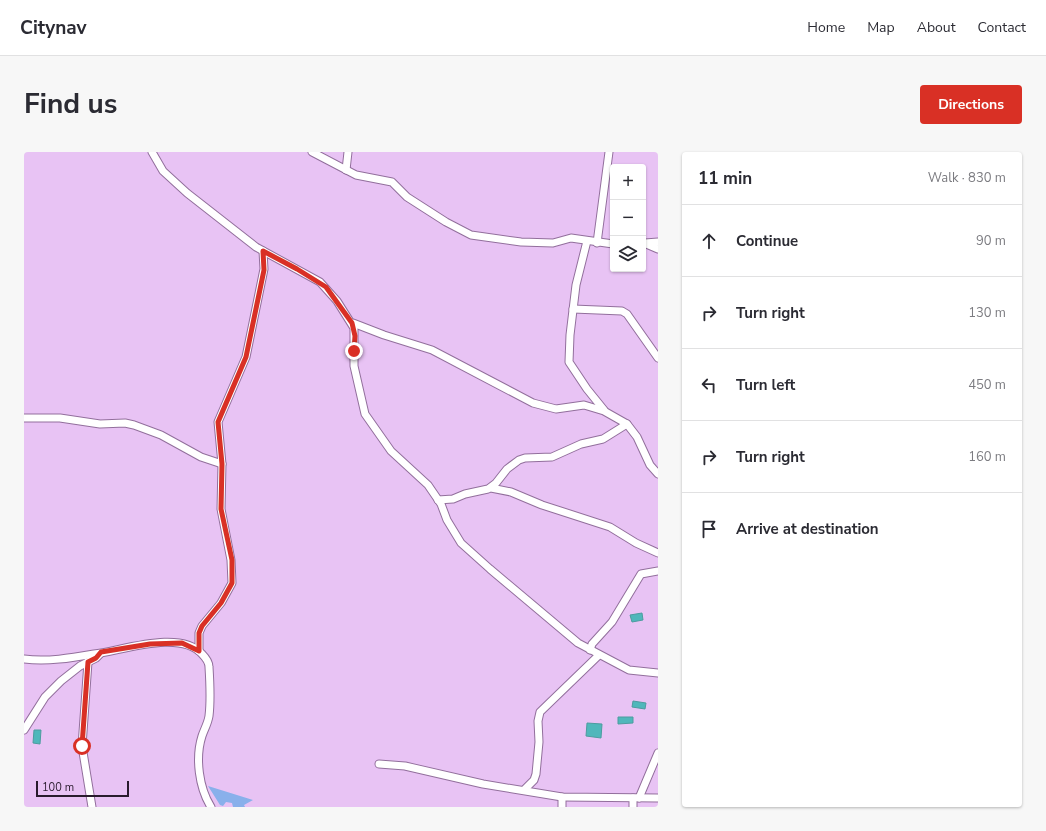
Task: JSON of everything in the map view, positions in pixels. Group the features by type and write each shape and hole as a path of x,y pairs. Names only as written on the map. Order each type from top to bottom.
{"street":[{"path":"152,152 156,162 174,183 263,251 297,269 326,287 352,323 355,336 354,366 365,414 391,451 421,477 438,500 454,533 466,548 543,614 590,650 629,670 658,673"},
{"path":"312,152 364,178 392,182 408,197 446,222 471,235 521,242 553,243 571,238 610,244"},
{"path":"346,170 348,152"},
{"path":"597,242 609,152"},
{"path":"587,241 576,285 569,362 604,411"},
{"path":"646,244 658,242"},
{"path":"646,245 658,249"},
{"path":"199,651 199,633 202,626 221,603 232,583 232,560 221,509 222,464 218,422 246,357 264,270 263,251"},
{"path":"574,309 622,311 627,314 658,358"},
{"path":"352,323 432,350 533,403 556,408 584,405 604,411 627,424 637,437 650,465 658,474"},
{"path":"24,418 60,418 100,424 125,423 134,425 161,435 201,456 222,464"},
{"path":"491,488 518,460 525,458 552,457 582,444 603,439 627,424"},
{"path":"438,500 453,498 491,488 511,492 542,506 610,527 636,544 658,553"},
{"path":"590,650 592,644 612,622 638,578 645,572 658,570"},
{"path":"24,659 52,659 93,655 101,652 150,644 182,643 199,651 209,663 209,716 200,745 200,767 201,784 205,798 211,807"},
{"path":"24,730 45,697 61,681 96,658 101,652"},
{"path":"524,790 534,780 536,774 539,742 538,721 540,712 599,655"},
{"path":"88,662 82,746 92,807"},
{"path":"633,807 658,753"},
{"path":"379,764 405,766 483,784 562,797 658,798"},
{"path":"562,797 562,807"}],"water":[{"path":"208,786 253,800 244,805 245,807 233,807 232,803 226,802 223,806 220,805"}],"building":[{"path":"642,613 643,620 632,622 630,615"},
{"path":"633,701 646,703 645,709 632,707"},
{"path":"618,717 633,717 633,723 618,724"},
{"path":"587,723 602,724 601,738 586,736"},
{"path":"34,730 41,730 40,744 33,743"}],"route":[{"path":"82,746 88,662 96,658 101,652 150,644 182,643 199,651 199,633 202,626 228,594 232,583 232,560 221,509 222,464 217,428 220,415 246,357 262,285 264,270 263,251 320,282 326,287 352,323 355,336 354,351"}]}
